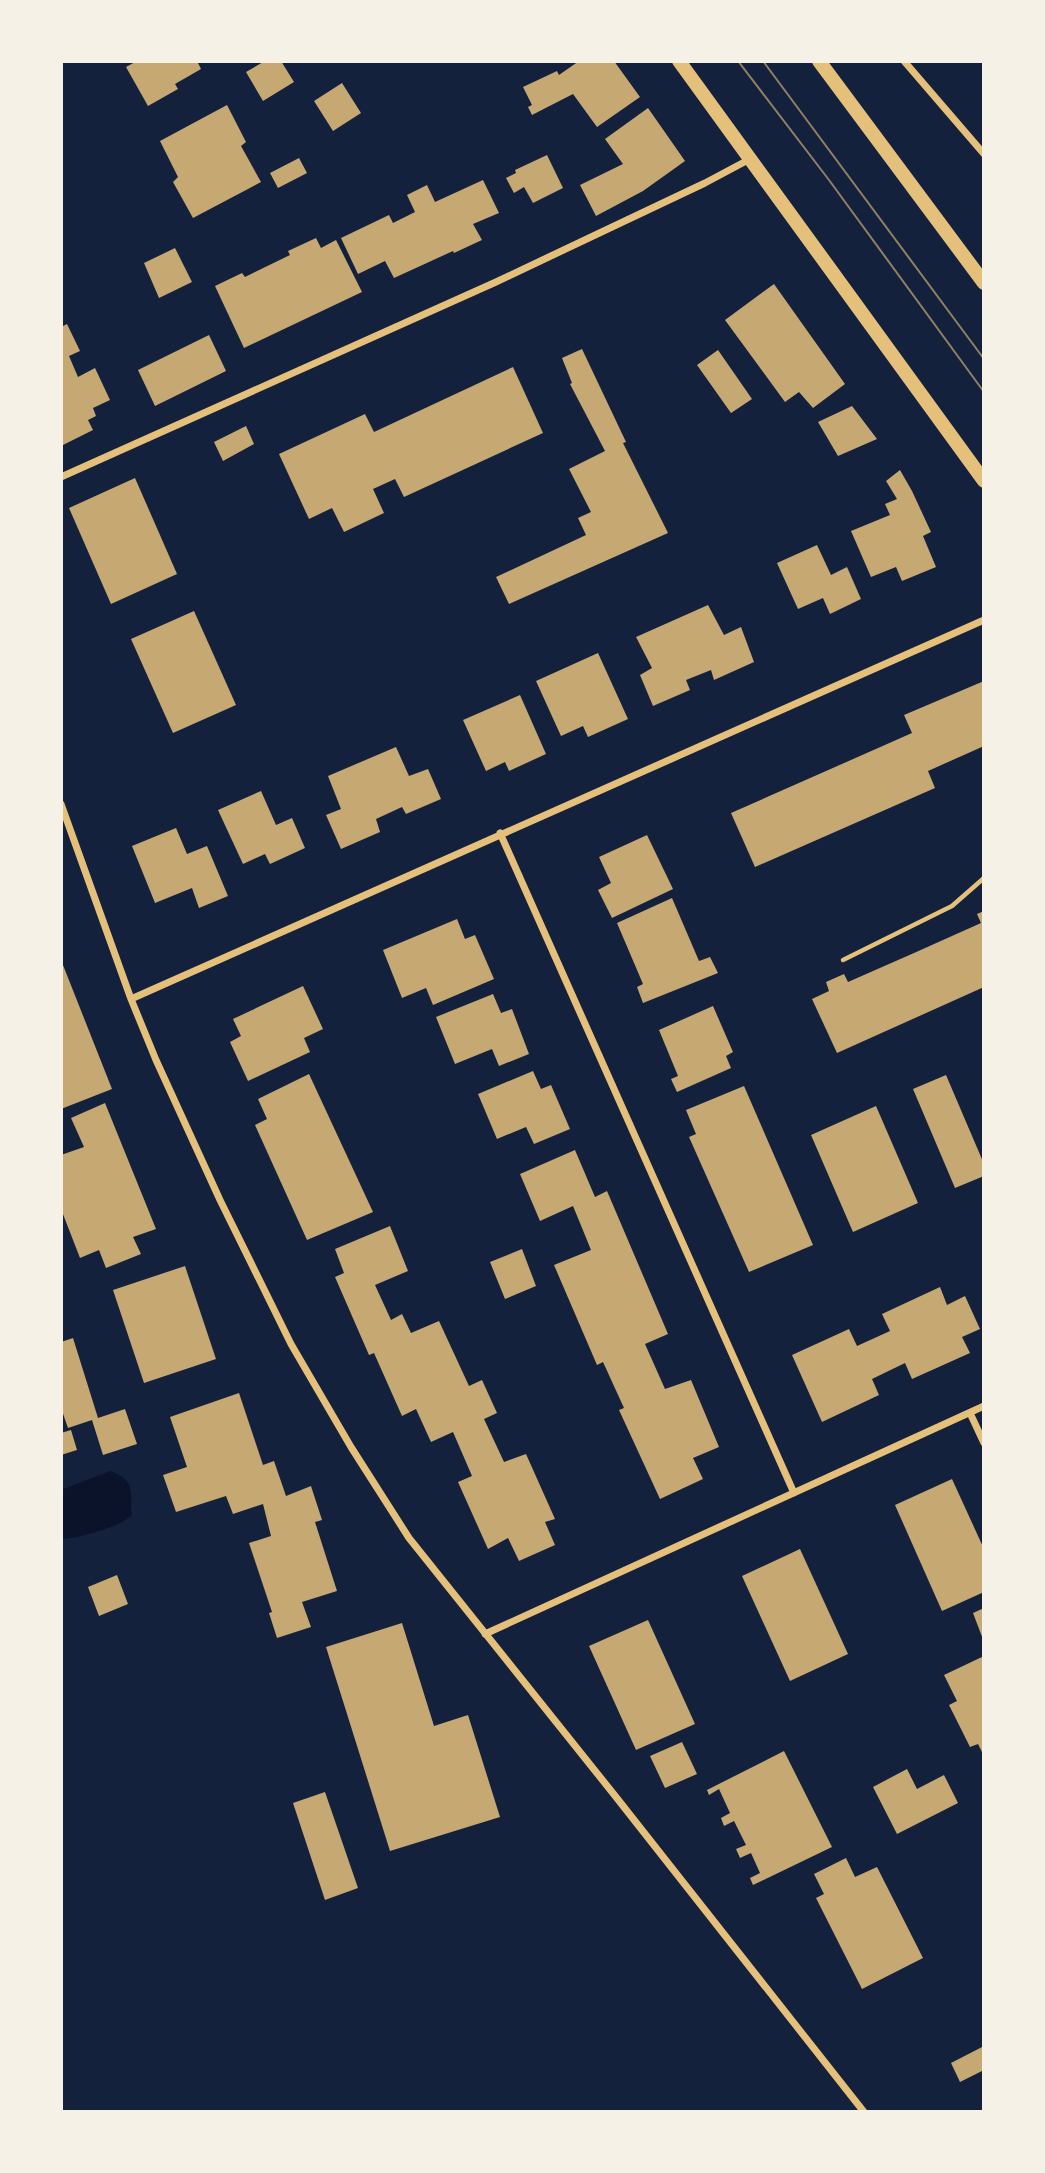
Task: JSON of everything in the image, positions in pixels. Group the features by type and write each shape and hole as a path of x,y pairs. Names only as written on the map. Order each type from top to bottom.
{"main road":[{"path":"679,61 984,481"},
{"path":"820,61 984,283"}],"street":[{"path":"904,61 984,154"},
{"path":"61,477 496,282 705,183 750,158"},
{"path":"131,999 984,620"},
{"path":"61,804 131,999 156,1060 290,1344 351,1447 409,1538 864,2112"},
{"path":"500,833 794,1493"},
{"path":"485,1634 984,1406"},
{"path":"970,1413 984,1443"}],"path":[{"path":"843,960 952,906 984,878"}],"water":[{"path":"110,1471 124,1478 130,1487 132,1515 99,1531 61,1539 61,1490"}],"building":[{"path":"137,61 197,61 201,69 175,84 178,89 148,106 126,67"},
{"path":"265,61 281,61 294,82 263,101 246,72"},
{"path":"579,61 614,61 640,97 597,127 573,94 532,115 528,107 532,105 523,87 557,71 559,75"},
{"path":"342,83 361,113 333,131 314,101"},
{"path":"227,105 246,142 241,146 261,182 193,218 173,182 178,177 160,141"},
{"path":"648,108 685,161 643,191 596,216 580,185 623,164 605,139"},
{"path":"547,155 563,188 533,203 524,187 514,193 506,178 516,173 515,170"},
{"path":"299,158 307,173 278,188 270,173"},
{"path":"483,180 499,213 473,224 482,240 394,278 385,261 358,274 341,238 389,215 393,223 415,212 407,195 427,185 435,202"},
{"path":"316,238 321,248 336,240 362,292 244,348 215,286 242,273 245,277 290,255 288,251"},
{"path":"175,248 192,282 159,298 144,263"},
{"path":"774,284 845,384 813,408 799,392 785,402 725,320"},
{"path":"67,324 80,351 69,356 78,377 95,368 110,400 93,408 96,416 88,420 93,430 61,446 61,327"},
{"path":"209,335 226,371 155,406 138,370"},
{"path":"582,349 626,442 623,443 668,533 509,604 496,577 586,535 578,518 591,512 569,469 605,451 570,384 572,383 562,358"},
{"path":"718,350 752,399 731,413 697,365"},
{"path":"513,367 543,433 404,497 395,479 373,489 384,513 344,532 332,508 309,519 279,454 365,414 374,432"},
{"path":"852,406 877,439 838,456 818,422"},
{"path":"246,426 254,444 223,461 214,442"},
{"path":"900,470 931,532 923,536 936,567 902,581 896,567 871,577 851,531 890,515 885,504 897,499 886,481"},
{"path":"135,478 177,574 111,604 69,508"},
{"path":"817,545 831,575 847,567 861,599 830,614 823,598 798,609 777,563"},
{"path":"708,605 724,635 741,627 754,662 714,680 711,670 686,680 690,690 653,706 640,675 652,668 636,637"},
{"path":"194,611 236,705 173,733 131,639"},
{"path":"598,653 628,719 588,737 583,726 561,736 536,681"},
{"path":"984,681 984,746 928,771 935,788 755,867 731,813 912,733 904,715"},
{"path":"520,695 546,754 509,771 505,762 486,771 463,720"},
{"path":"396,747 409,776 428,769 441,799 406,814 402,807 376,819 380,832 341,849 326,815 341,809 328,776"},
{"path":"261,791 276,825 292,818 305,848 270,864 265,854 243,864 218,810"},
{"path":"176,828 187,854 207,846 228,896 199,908 192,888 155,903 132,846"},
{"path":"647,835 673,889 612,918 598,890 611,883 599,857"},
{"path":"672,898 699,961 710,957 718,973 643,1003 637,987 643,984 617,923"},
{"path":"984,911 984,987 837,1053 812,999 829,991 826,982 844,974 848,982 981,923 977,914"},
{"path":"457,919 465,939 475,935 494,979 433,1005 426,988 402,998 383,950"},
{"path":"61,960 112,1089 61,1109"},
{"path":"303,986 323,1029 304,1038 310,1052 248,1081 230,1042 241,1036 233,1019"},
{"path":"493,994 501,1013 512,1009 529,1054 499,1066 492,1049 455,1064 436,1017"},
{"path":"713,1006 733,1052 726,1056 731,1068 677,1092 671,1079 678,1076 659,1030"},
{"path":"533,1071 541,1089 551,1085 570,1129 534,1144 526,1127 497,1139 478,1094"},
{"path":"309,1074 373,1212 307,1240 255,1125 267,1119 258,1099"},
{"path":"946,1075 984,1164 984,1176 955,1188 913,1089"},
{"path":"744,1086 813,1245 749,1272 689,1137 696,1134 686,1110"},
{"path":"105,1103 156,1229 133,1237 141,1254 106,1268 99,1250 80,1258 61,1209 61,1155 84,1147 71,1118"},
{"path":"876,1106 918,1203 853,1232 811,1135"},
{"path":"575,1150 595,1197 607,1191 668,1334 645,1344 665,1389 691,1380 719,1447 693,1458 703,1479 660,1499 619,1410 624,1408 603,1362 597,1365 554,1265 591,1250 573,1206 540,1221 520,1174"},
{"path":"390,1226 408,1271 375,1285 391,1320 402,1314 411,1333 439,1321 469,1386 482,1380 497,1413 484,1419 504,1462 526,1454 555,1519 545,1522 555,1545 519,1561 508,1538 488,1549 458,1482 472,1476 453,1432 431,1442 416,1409 402,1416 374,1353 369,1355 335,1277 344,1273 335,1249"},
{"path":"522,1249 536,1286 505,1299 490,1262"},
{"path":"185,1266 216,1359 144,1383 113,1290"},
{"path":"940,1287 947,1305 965,1296 980,1329 962,1337 970,1353 912,1379 905,1363 872,1379 879,1395 822,1422 792,1355 849,1329 857,1346 890,1331 882,1314"},
{"path":"73,1338 98,1418 125,1409 137,1444 103,1455 92,1420 68,1428 61,1408 61,1342"},
{"path":"239,1393 263,1465 274,1461 286,1496 311,1486 322,1520 315,1522 337,1591 302,1602 311,1627 277,1638 269,1613 272,1612 249,1543 271,1536 263,1504 233,1514 226,1496 176,1512 163,1475 187,1467 170,1417"},
{"path":"71,1430 77,1450 61,1455 61,1433"},
{"path":"952,1479 984,1549 984,1592 942,1611 895,1505"},
{"path":"800,1549 848,1654 790,1681 742,1576"},
{"path":"117,1575 128,1604 99,1616 88,1587"},
{"path":"984,1608 984,1642 973,1613"},
{"path":"648,1620 695,1724 636,1750 589,1646"},
{"path":"402,1623 434,1726 468,1715 500,1817 390,1851 326,1647"},
{"path":"984,1656 984,1756 978,1744 970,1747 949,1705 957,1701 944,1675"},
{"path":"682,1742 697,1774 665,1788 650,1756"},
{"path":"784,1751 832,1847 753,1885 750,1878 760,1873 751,1853 740,1858 736,1849 746,1845 734,1821 724,1826 721,1818 730,1813 719,1789 709,1795 707,1790"},
{"path":"907,1769 917,1789 944,1775 958,1803 897,1834 873,1787"},
{"path":"325,1792 358,1888 325,1900 293,1803"},
{"path":"846,1858 855,1877 877,1867 923,1958 862,1989 816,1898 824,1894 814,1874"},
{"path":"984,2046 984,2070 960,2082 951,2063"}],"tram line":[{"path":"738,61 984,392"},
{"path":"763,61 984,359"}]}
